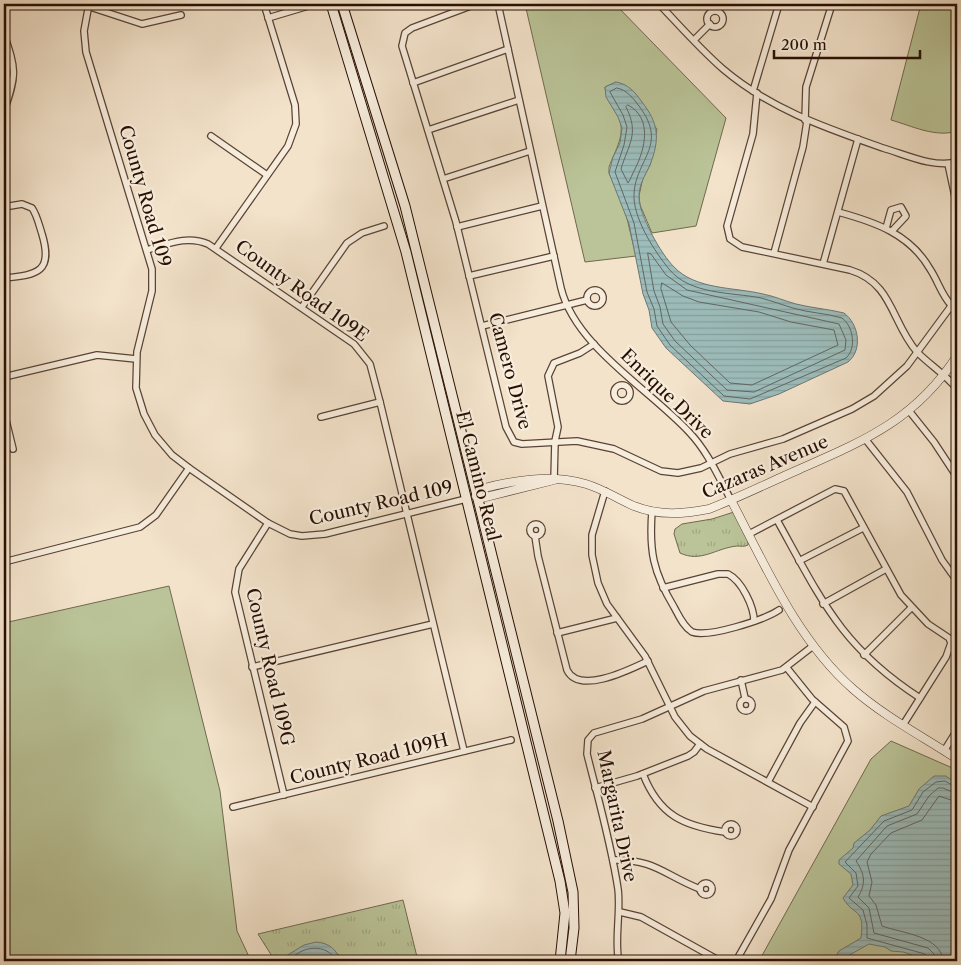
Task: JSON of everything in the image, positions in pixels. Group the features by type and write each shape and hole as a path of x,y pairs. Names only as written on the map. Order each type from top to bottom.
{"main road":[{"name":"El Camino Real","path":"331,4 406,252 560,881 565,913 560,961"},
{"name":"El Camino Real","path":"342,4 405,206 558,821 573,892 574,928 570,961"},
{"path":"466,499 476,496"}],"street":[{"path":"81,4 89,5 142,24 181,15"},
{"path":"216,248 290,141 296,117 293,97 264,4"},
{"path":"268,18 315,4"},
{"name":"Camero Drive","path":"476,4 418,25 405,33 402,46 457,227 511,439 522,444 555,440 577,440 601,445 624,453 653,468 669,472 693,470 730,454 783,439 863,403 897,377 918,352 957,298"},
{"name":"Enrique Drive","path":"498,4 554,256 566,305 575,322 594,344 687,430 712,463 792,615 813,646 852,688 903,725 957,760"},
{"path":"658,4 724,70 755,92 806,120 917,159 948,164 957,162"},
{"path":"779,4 755,92 753,134 728,230 730,239 737,245 858,273 877,285 887,298 905,335 918,352 957,389"},
{"path":"774,253 803,147 806,120 806,87 832,4"},
{"name":"County Road 109","path":"89,5 84,31 86,52 153,274 153,285 136,359 136,388 147,421 166,448 190,468 268,523 290,534 312,536 466,499"},
{"path":"694,40 710,24"},
{"path":"4,34 13,58 15,73 4,112"},
{"path":"413,83 508,48"},
{"path":"428,130 519,100"},
{"path":"211,136 267,175"},
{"path":"824,264 858,139"},
{"path":"443,179 530,151"},
{"path":"948,164 957,206"},
{"path":"4,207 22,204 32,208 47,255 46,264 39,270 4,278"},
{"path":"457,227 542,206"},
{"path":"838,212 889,229 908,243 924,260 944,297 951,305"},
{"path":"302,307 346,243 362,233 384,226"},
{"name":"County Road 109E","path":"147,250 189,240 204,242 216,248 302,307 362,352 370,364 464,751"},
{"path":"469,276 554,256"},
{"path":"482,326 588,300"},
{"path":"554,480 555,440 558,434 558,420 548,382 550,367 557,361 580,353 594,344"},
{"path":"4,377 98,355 136,359"},
{"name":"Cazaras Avenue","path":"476,496 482,498 554,480 584,484 634,506 652,511 683,514 709,509 866,440 910,412 945,376 957,356"},
{"path":"627,387 633,379"},
{"path":"321,416 380,402"},
{"path":"4,412 13,449"},
{"path":"910,412 934,442 957,477"},
{"path":"866,440 907,492 942,560 957,581"},
{"path":"4,562 140,527 156,515 190,468"},
{"path":"749,534 838,488 847,494 886,569 911,608 928,624 949,638 951,643 949,652 903,725"},
{"path":"604,492 594,526 592,555 598,583 616,618 648,661 669,707 682,726 700,744 813,807"},
{"path":"652,511 651,548 655,569 663,588 683,623 696,634 768,618 779,610"},
{"path":"777,520 824,604 845,635 889,677 920,698"},
{"name":"County Road 109G","path":"268,523 242,563 236,581 236,598 284,795"},
{"path":"800,561 863,528"},
{"path":"536,536 538,556 557,633 567,670 572,678 579,682 617,674 648,661"},
{"path":"824,604 886,569"},
{"path":"663,588 718,574 728,574 741,586 753,611 754,621"},
{"path":"864,655 911,608"},
{"path":"557,633 616,618"},
{"path":"252,668 433,624"},
{"name":"Margarita Drive","path":"619,961 617,951 620,912 613,860 586,748 590,736 642,719 704,691 741,680 775,673 787,668 813,646"},
{"path":"736,961 771,899 789,850 848,741 844,727 815,702 787,668"},
{"path":"741,680 745,698"},
{"path":"768,782 800,724 815,702"},
{"path":"944,751 957,730"},
{"name":"County Road 109H","path":"233,807 511,740"},
{"path":"595,788 643,774 688,756 700,744"},
{"path":"643,774 652,794 671,815 692,824 725,832"},
{"path":"613,860 648,863 700,889"},
{"path":"620,912 641,917 720,961"}],"green space":[{"path":"525,4 615,4 726,118 696,226 652,233 640,205 639,196 643,177 650,165 657,129 616,82 605,87 608,99 618,115 621,129 619,142 609,167 609,173 624,206 636,256 585,262"},
{"path":"921,4 957,4 957,131 949,133 932,132 891,120"},
{"path":"734,512 748,539 748,545 729,547 702,556 688,556 680,553 674,534 675,529 682,524 712,519"},
{"path":"169,586 220,791 237,931 251,961 4,961 4,623"},
{"path":"891,741 957,770 957,961 759,961 871,759"},
{"path":"403,900 418,961 341,961 338,954 275,961 258,934"}],"water":[{"path":"616,82 634,92 648,110 655,125 656,139 653,156 641,184 639,197 647,224 657,244 669,261 683,274 704,284 763,294 796,304 844,313 853,324 857,337 856,351 848,362 779,394 750,404 723,401 666,348 652,328 629,224 609,173 613,157 620,143 622,128 606,97 605,87"},
{"path":"934,776 946,776 957,784 957,961 929,961 903,952 891,951 885,947 869,944 846,957 840,957 837,954 839,951 861,938 862,928 860,917 843,898 853,885 851,874 839,864 839,860 853,848 854,843 870,830 881,816 909,806 919,789"},
{"path":"316,942 332,947 341,961 285,961 286,956 304,945"}]}
